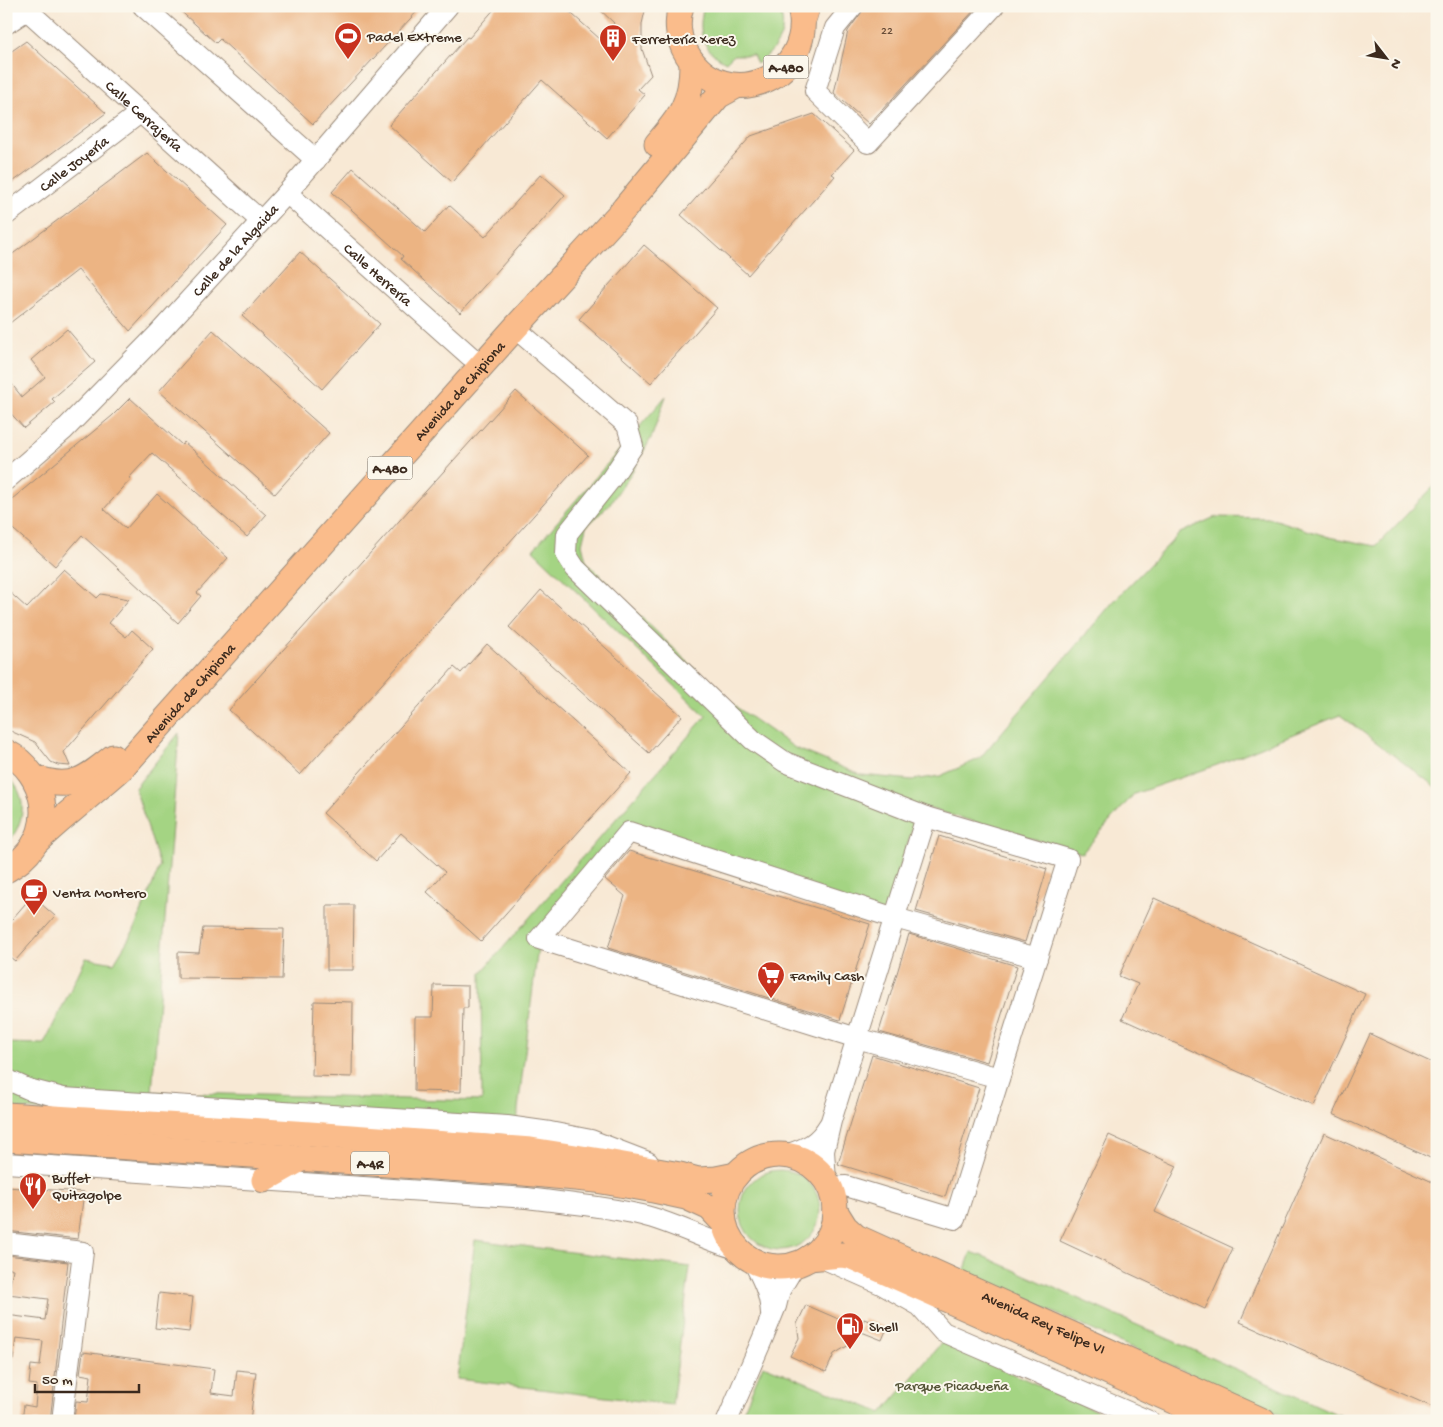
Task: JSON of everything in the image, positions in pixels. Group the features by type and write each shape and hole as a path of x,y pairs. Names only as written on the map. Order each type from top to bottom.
{"main road":[{"name":"A-480","path":"681,6 678,14 678,32 683,49 692,64 705,75 720,83 736,86 754,85 771,78 786,67 796,52 802,34 803,10"},
{"name":"Avenida de Chipiona","path":"36,778 50,783 70,783 90,776 113,756 613,197 677,120 688,100 692,82 692,64"},
{"name":"Avenida de Chipiona","path":"6,870 23,859 35,843 63,817 93,794 123,767 515,328 624,209 718,96 736,86"},
{"path":"6,752 15,756 26,766 36,778 42,794 44,811 42,828 35,843"},
{"name":"A-4R","path":"6,1115 530,1150 680,1175 698,1180 736,1175"},
{"name":"A-4R","path":"6,1139 524,1173 596,1180 649,1189 686,1198 710,1208 723,1222"},
{"path":"786,1155 810,1164 828,1184 834,1200 833,1226 826,1242 808,1260 773,1267 745,1255 727,1234 723,1222 723,1204 727,1188 747,1164 764,1156 786,1155"},
{"path":"264,1180 301,1159"},
{"name":"Avenida Rey Felipe VI","path":"835,1211 845,1227 856,1237 1263,1421"},
{"name":"Avenida Rey Felipe VI","path":"808,1260 840,1255 850,1256 1218,1421"}],"street":[{"path":"142,6 316,160"},
{"name":"Calle de la Algaida","path":"6,480 63,431 164,327 286,194 448,6"},
{"path":"853,6 834,28 815,91 868,143 994,6"},
{"path":"6,24 30,8"},
{"name":"Calle Cerrajería","path":"30,8 141,112 262,221"},
{"name":"Calle Joyería","path":"6,215 141,112"},
{"name":"Calle Herrería","path":"286,194 470,356"},
{"path":"515,328 627,425 633,446 611,479 567,534 566,554 575,568 753,740 785,762 926,817 1068,859 955,1219 846,1186 828,1184 824,1151 831,1121 926,817"},
{"path":"999,1078 857,1038 538,939 629,832 895,918 1037,958"},
{"path":"6,1079 28,1089 63,1098 507,1126 550,1132 591,1140 680,1175"},
{"path":"786,1155 812,1145 822,1136 831,1121"},
{"path":"6,1163 471,1194 590,1206 641,1215 667,1222 745,1255 767,1291 770,1302 770,1320"},
{"path":"6,1243 83,1252 62,1421"},
{"path":"727,1421 770,1320 780,1290 808,1260 881,1284 920,1306 943,1332 1149,1421"}],"green space":[{"path":"704,6 778,6 783,24 780,39 776,46 757,64 753,55 733,55 726,62 711,52 703,38 701,23"},
{"path":"666,396 652,436 634,469 609,505 586,527 582,544 586,561 729,702 795,748 861,775 912,780 940,776 979,759 1114,601 1180,533 1215,517 1269,518 1329,537 1376,546 1437,483 1437,788 1340,715 1217,765 1134,794 1082,853 920,806 884,915 629,832 539,939 518,1109 517,1140 6,1108 6,1043 44,1044 86,958 114,963 134,930 160,866 135,788 179,733 152,1092 482,1101 481,973 706,716 533,550"},
{"path":"6,775 19,791 22,800 22,810 17,828 6,845"},
{"path":"780,1170 795,1173 808,1182 817,1195 820,1210 817,1225 808,1238 795,1247 780,1250 765,1247 752,1238 743,1225 740,1210 743,1195 752,1182 765,1173"},
{"path":"475,1240 690,1267 672,1405 457,1379"},
{"path":"971,1252 1352,1421 1294,1421 964,1272"},
{"name":"Parque Picadueña","path":"942,1342 1119,1421 739,1421 763,1365 882,1413"}],"building":[{"path":"175,6 422,6 313,124 220,39 216,43"},
{"path":"497,6 563,6 600,39 614,23 596,6 646,6 642,24 642,49 651,75 638,89 645,95 607,138 542,80 452,182 389,125"},
{"path":"866,6 978,6 869,124 834,93 848,31"},
{"path":"26,41 106,113 6,187 6,55"},
{"path":"814,114 854,150 832,174 835,176 748,275 681,215 751,136"},
{"path":"147,153 227,225 130,331 78,270 6,326 6,259"},
{"path":"353,168 425,232 449,205 485,237 541,174 565,195 460,313 401,259 403,256 332,192"},
{"path":"644,245 717,308 651,383 579,319"},
{"path":"300,252 380,324 322,389 242,316"},
{"path":"67,329 95,362 52,399 55,402 24,428 6,408 6,377 22,397 45,377 31,360"},
{"path":"213,330 329,433 275,494 159,391"},
{"path":"516,391 588,455 300,775 229,710"},
{"path":"130,398 182,445 184,442 266,515 247,537 152,453 129,478 131,479 104,509 126,529 157,494 228,558 197,593 201,596 178,623 82,535 55,566 6,523 6,504 112,416"},
{"path":"64,569 97,598 101,594 129,599 109,623 126,637 132,630 153,649 64,752 70,766 51,762 35,742 6,729 6,589 27,608"},
{"path":"541,590 682,716 649,753 509,627"},
{"path":"487,644 631,773 481,941 427,892 445,872 401,833 376,861 323,813 454,667 461,673"},
{"path":"939,836 1047,869 1025,942 916,911"},
{"path":"629,851 870,924 840,1020 608,948 625,896 605,879"},
{"path":"32,896 55,916 15,961 6,954 6,926"},
{"path":"1154,898 1365,994 1314,1106 1122,1019 1138,984 1119,976"},
{"path":"327,905 354,905 353,970 327,970"},
{"path":"203,928 284,929 282,979 178,978 178,952 199,953"},
{"path":"909,934 1017,966 987,1062 879,1032"},
{"path":"434,985 468,986 468,1008 463,1008 461,1092 414,1091 415,1017 433,1017"},
{"path":"314,1001 353,1002 352,1077 312,1076"},
{"path":"1370,1034 1437,1065 1437,1161 1333,1114"},
{"path":"872,1055 979,1088 945,1197 838,1164"},
{"path":"1324,1133 1437,1184 1437,1409 1240,1322"},
{"path":"1109,1135 1177,1166 1155,1212 1233,1248 1205,1309 1060,1241"},
{"name":"Buffet Quitagolpe","path":"6,1187 84,1192 78,1239 6,1231"},
{"path":"6,1255 68,1262 50,1421 22,1421 24,1405 35,1407 37,1385 29,1384 31,1365 40,1366 43,1341 16,1338 13,1360 6,1359 6,1315 45,1320 48,1299 8,1294 13,1269 6,1268"},
{"path":"159,1293 193,1297 189,1332 155,1328"},
{"path":"806,1305 857,1327 849,1345 834,1354 826,1372 790,1356 799,1338 797,1324"},
{"path":"864,1319 887,1328 882,1340 859,1331"},
{"path":"83,1352 214,1369 211,1393 234,1396 237,1370 256,1372 250,1421 74,1421 76,1401 88,1402 91,1376 80,1374"}],"place":[{"name":"Padel Extreme","path":"348,60"},
{"name":"Ferretería Xerez","path":"613,62"},
{"name":"Venta Montero","path":"34,916"},
{"name":"Family Cash","path":"771,999"},
{"name":"Buffet Quitagolpe","path":"33,1210"},
{"name":"Shell","path":"850,1350"}]}
